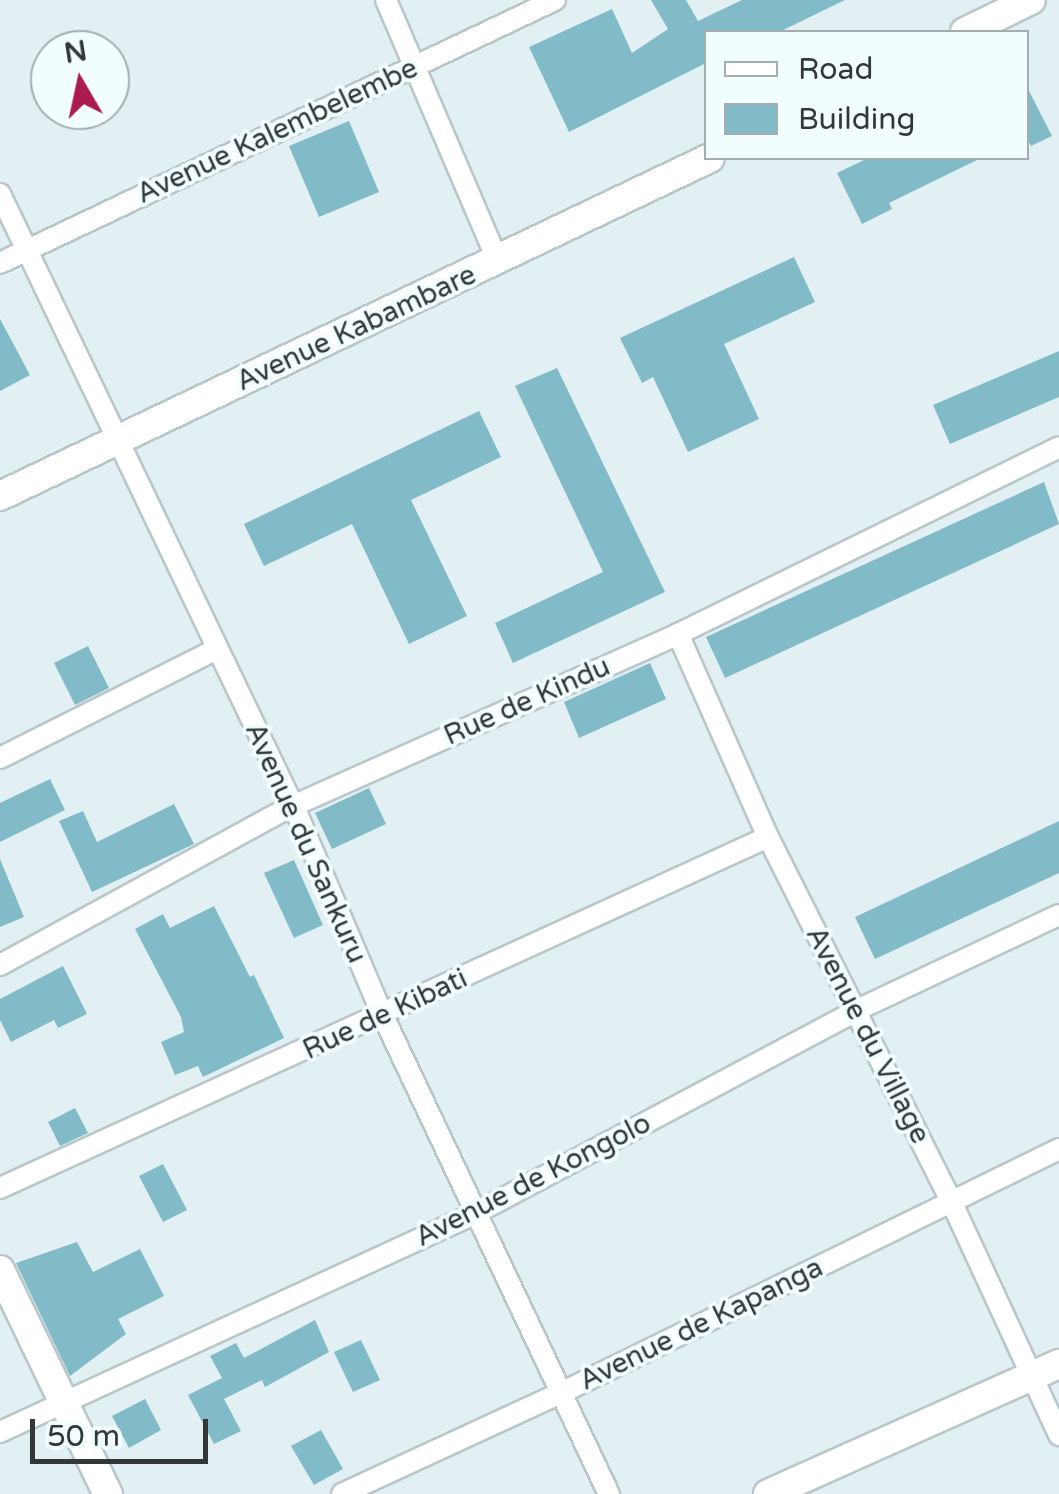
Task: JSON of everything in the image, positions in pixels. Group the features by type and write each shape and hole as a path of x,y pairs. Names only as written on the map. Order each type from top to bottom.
{"main road":[{"path":"969,30 1031,0"},
{"name":"Avenue Kabambare","path":"0,496 706,160"},
{"path":"0,1270 108,1494"},
{"path":"768,1494 1059,1364"}],"street":[{"path":"386,0 498,261"},
{"name":"Avenue Kalembelembe","path":"0,263 556,0"},
{"name":"Avenue du Sankuru","path":"0,194 293,806 383,1016 609,1494"},
{"name":"Rue de Kindu","path":"0,965 293,806 678,634 1059,447"},
{"name":"Avenue du Village","path":"678,634 768,836 951,1201 1059,1435"},
{"path":"0,758 217,649"},
{"name":"Rue de Kibati","path":"0,1188 383,1016 768,836"},
{"name":"Avenue de Kongolo","path":"0,1432 474,1214 857,1010 1059,915"},
{"name":"Avenue de Kapanga","path":"342,1494 564,1392 1059,1149"}],"building":[{"path":"651,0 686,0 698,21 742,0 845,0 783,30 704,30 704,64 569,132 529,47 612,9 632,53 668,29"},
{"path":"1029,91 1052,136 1031,146 1029,142"},
{"path":"349,121 379,192 319,217 289,146"},
{"path":"864,160 977,160 889,203 892,209 862,224 837,173"},
{"path":"794,257 815,302 724,344 759,419 688,452 653,377 642,383 620,338"},
{"path":"0,319 30,375 0,391"},
{"path":"1059,351 1059,397 950,444 933,405"},
{"path":"557,368 665,592 513,663 495,623 603,572 515,386"},
{"path":"479,411 501,457 411,500 467,616 409,644 352,524 264,566 244,524"},
{"path":"1044,482 1059,524 725,678 706,637"},
{"path":"88,646 109,688 75,705 54,663"},
{"path":"650,663 666,699 579,738 564,702"},
{"path":"50,779 65,810 0,842 0,803"},
{"path":"369,788 386,824 332,849 315,813"},
{"path":"174,804 194,844 92,892 59,821 83,811 97,842"},
{"path":"1059,821 1059,873 875,959 855,917"},
{"path":"0,859 24,917 0,927"},
{"path":"294,860 323,925 294,938 264,873"},
{"path":"214,906 250,977 254,975 284,1038 203,1077 198,1066 175,1075 161,1042 184,1032 181,1017 135,929 163,914 170,928"},
{"path":"63,966 87,1014 58,1028 54,1020 11,1042 0,1020 0,999"},
{"path":"75,1108 88,1133 60,1146 48,1122"},
{"path":"163,1164 187,1210 163,1222 139,1176"},
{"path":"77,1242 93,1272 140,1249 164,1296 118,1319 126,1334 70,1376 16,1263"},
{"path":"315,1320 329,1352 265,1387 262,1380 224,1399 241,1431 214,1444 188,1395 222,1378 210,1356 236,1343 244,1358"},
{"path":"361,1340 380,1380 353,1392 334,1352"},
{"path":"145,1399 161,1430 129,1448 112,1416"},
{"path":"321,1430 343,1469 314,1485 291,1446"}]}
